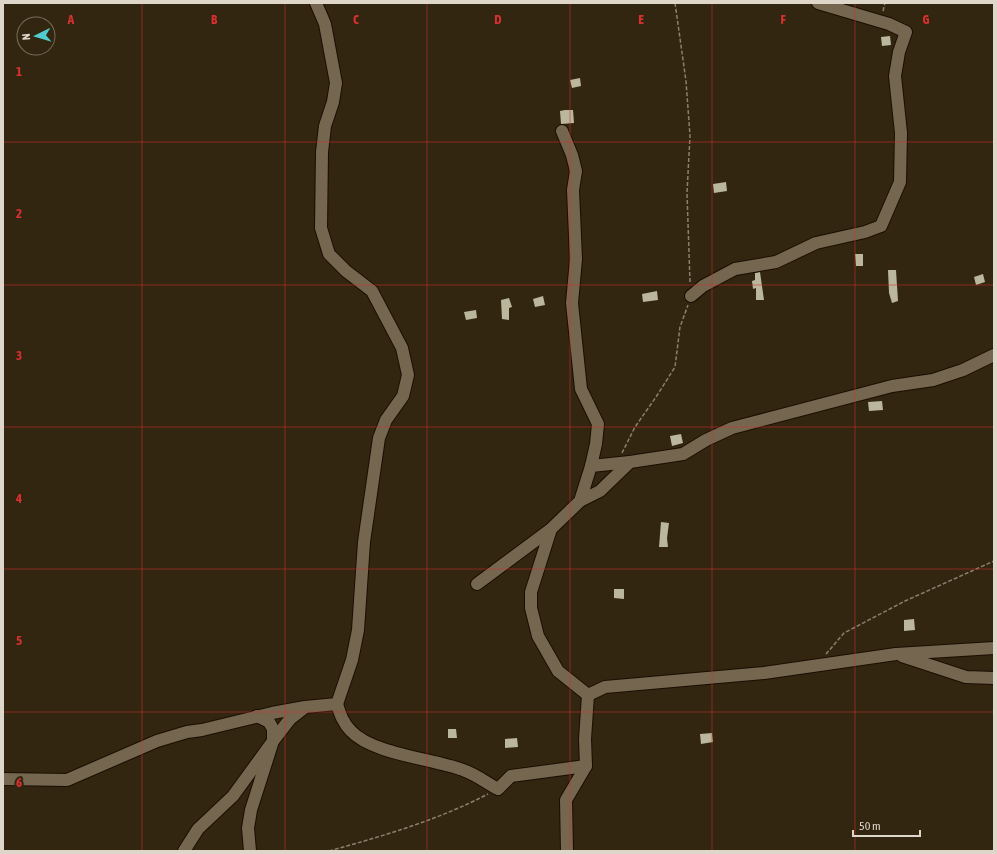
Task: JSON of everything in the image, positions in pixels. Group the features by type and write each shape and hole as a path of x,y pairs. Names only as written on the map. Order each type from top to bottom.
{"street":[{"path":"316,3 325,24 336,83 333,102 325,126 322,152 321,228 329,254 346,271 372,291 402,348 408,375 403,396 386,420 379,438 364,542 358,630 352,660 337,704 341,718 351,732 373,745 414,758 464,770 498,789 511,776 586,766"},
{"path":"691,296 710,282 735,270 776,262 816,243 865,232 881,226 900,182 901,133 895,76 899,52 906,32 884,22 818,3"},
{"path":"562,131 572,155 576,171 573,190 576,259 572,303 581,389 598,424 596,444 591,466 580,500"},
{"path":"591,466 624,463 683,454 706,440 732,428 892,386 933,380 963,370 994,355"},
{"path":"477,584 551,529 580,500 600,491 624,463"},
{"path":"551,529 530,592 531,608 538,636 558,671 588,696"},
{"path":"588,696 605,687 764,673 896,654 994,648"},
{"path":"896,654 966,677 994,678"},
{"path":"567,851 566,800 586,766 585,739 588,696"},
{"path":"3,779 67,780 158,741 186,732 202,730 257,716 305,707 337,704"},
{"path":"184,851 198,829 234,796 290,719 305,707"},
{"path":"250,851 248,828 251,810 273,741 273,729 269,722 257,716"}],"path":[{"path":"624,463 635,427 675,367 680,327 691,296 686,193 690,136 686,81 675,3"},
{"path":"815,665 844,633 905,601 994,561"},
{"path":"329,851 389,834 466,806 498,789"}],"building":[{"path":"890,36 891,45 882,46 881,37"},
{"path":"580,78 581,86 572,88 570,80"},
{"path":"573,110 574,123 561,124 560,111"},
{"path":"726,182 727,191 714,193 713,184"},
{"path":"855,254 863,254 863,266 856,266"},
{"path":"888,270 896,270 898,301 892,303 889,293"},
{"path":"760,272 764,300 756,300 756,288 753,289 752,281 755,280 755,273"},
{"path":"983,274 985,282 976,285 974,277"},
{"path":"657,291 658,300 643,302 642,294"},
{"path":"543,296 545,305 535,307 533,299"},
{"path":"509,298 512,307 509,308 509,320 502,319 501,300"},
{"path":"476,310 477,318 466,320 464,312"},
{"path":"882,401 883,410 869,411 868,402"},
{"path":"681,434 683,443 672,446 670,436"},
{"path":"661,522 669,523 667,538 668,547 659,547"},
{"path":"614,589 624,589 624,599 614,598"},
{"path":"914,619 915,630 904,631 904,620"},
{"path":"448,729 456,729 457,738 448,738"},
{"path":"712,733 713,742 701,744 700,734"},
{"path":"517,738 518,747 505,748 505,739"}]}
